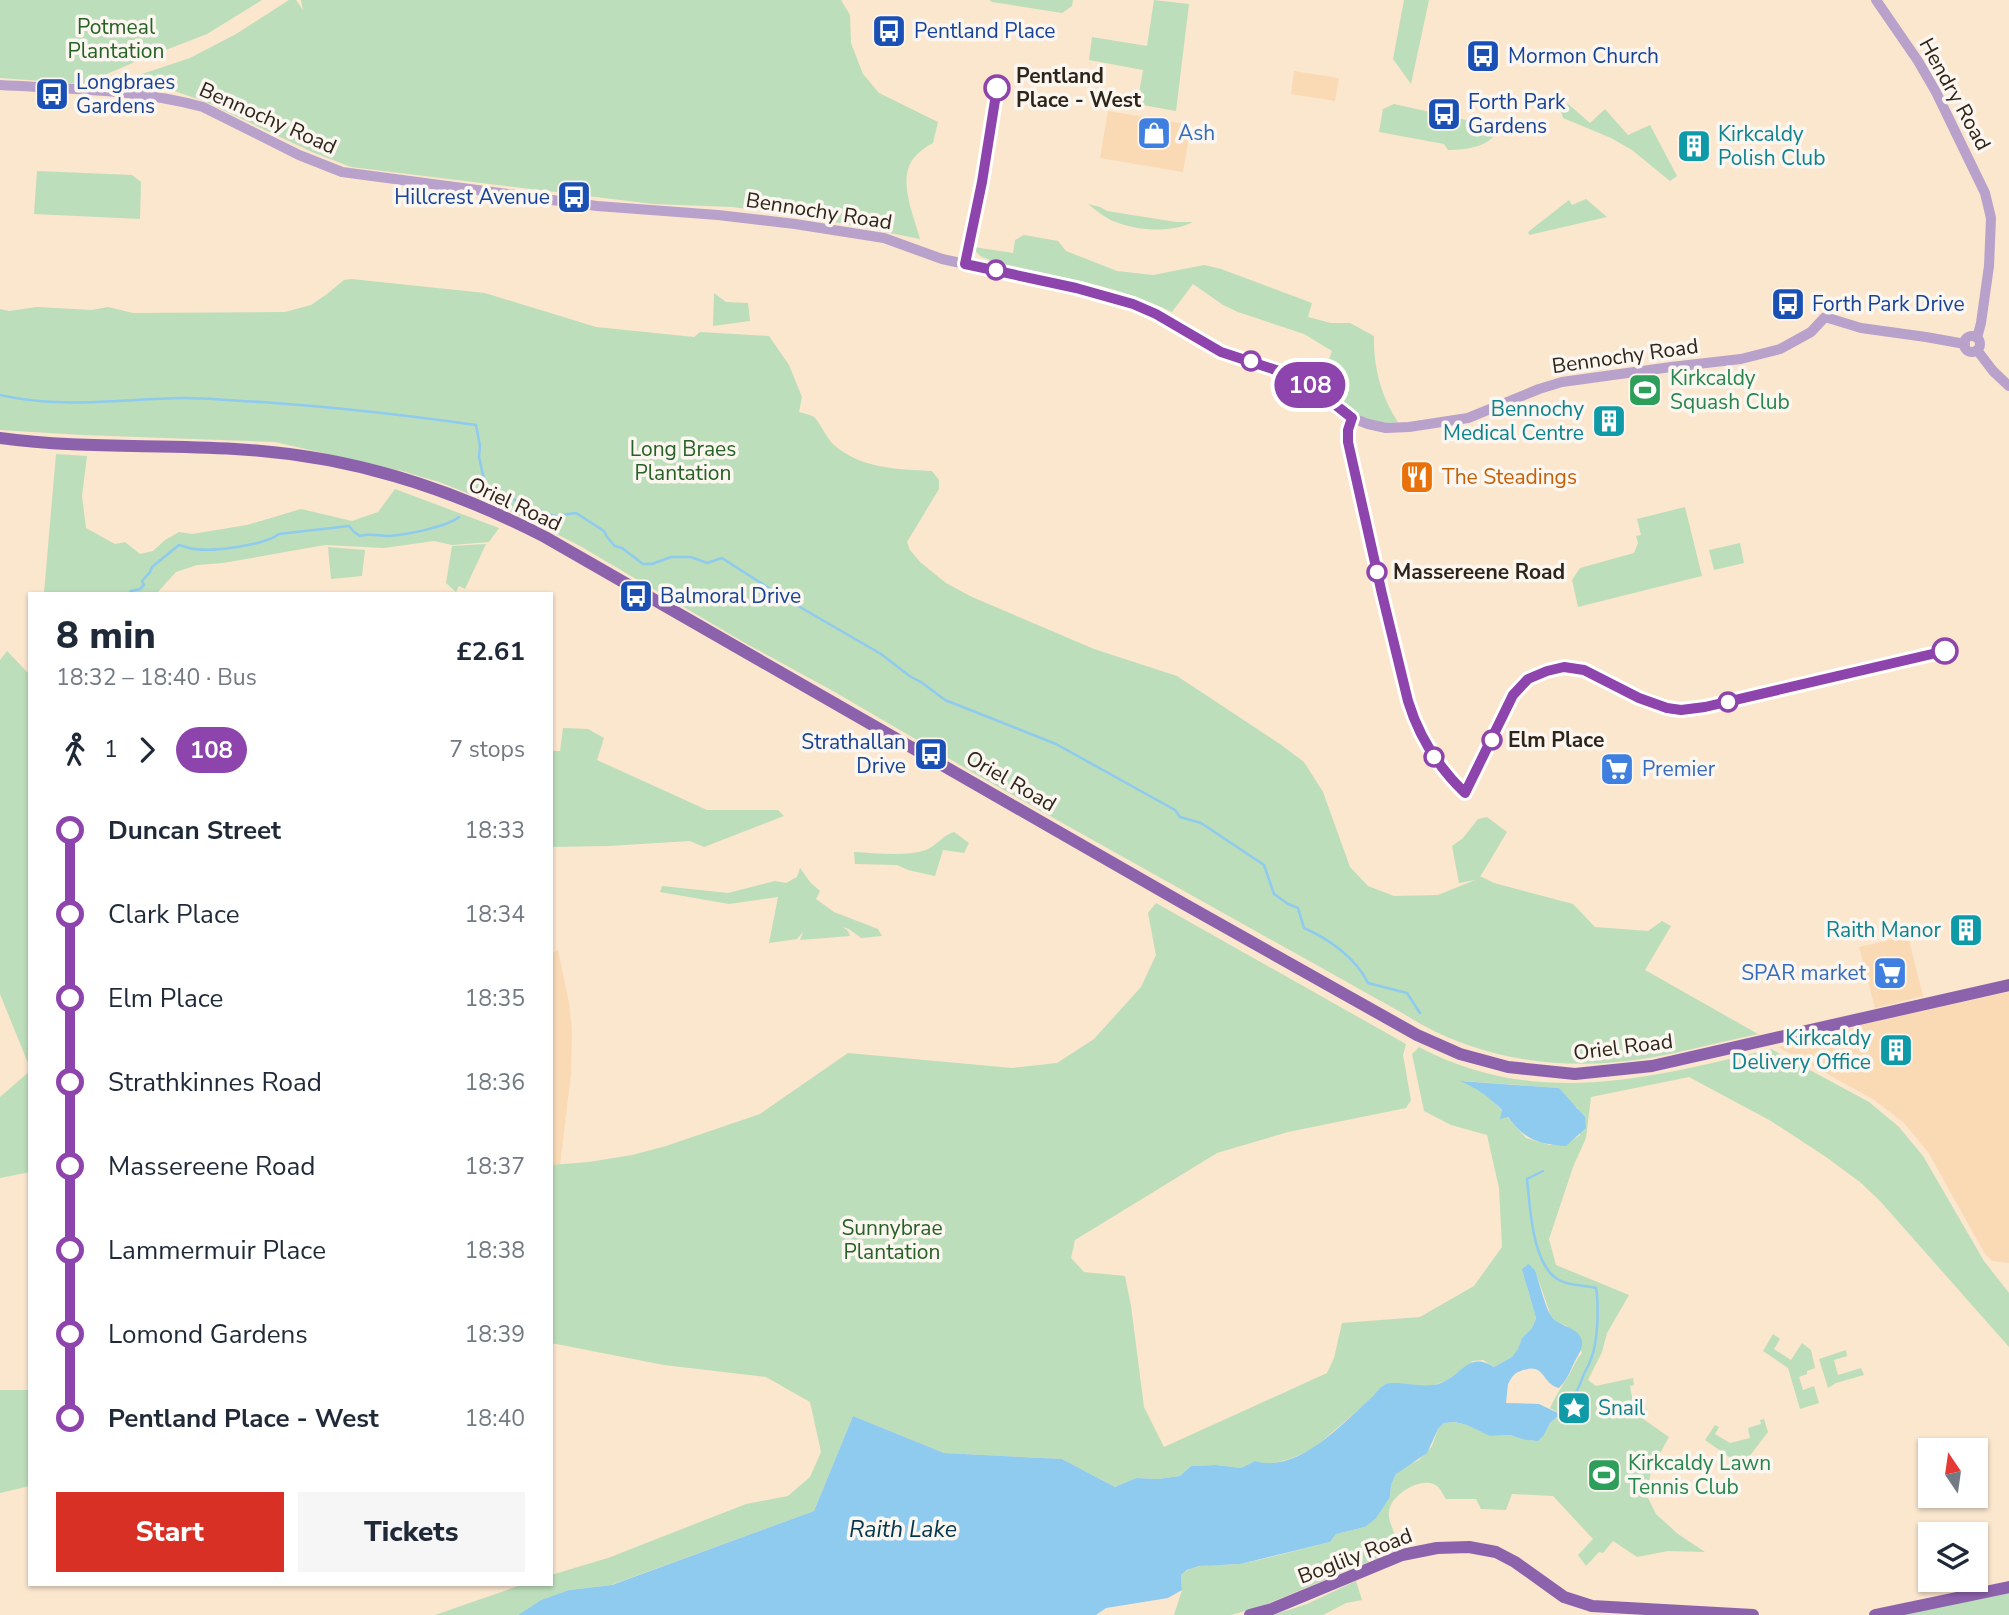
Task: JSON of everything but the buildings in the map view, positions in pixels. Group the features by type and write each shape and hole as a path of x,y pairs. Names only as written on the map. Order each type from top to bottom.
{"main road":[{"name":"Oriel Road","path":"0,439 46,444 236,449 297,455 400,476 500,514 545,537 1417,1035 1460,1054 1508,1067 1575,1074 1652,1066 2009,985"},
{"name":"Boglily Road","path":"1250,1615 1272,1609 1402,1555 1437,1548 1469,1547 1496,1552 1515,1562 1564,1597 1592,1606 1753,1615"},
{"path":"1875,1615 2009,1587"}],"street":[{"name":"Hendry Road","path":"1876,0 1936,92 1985,193 1991,218 1989,266 1977,338"},
{"name":"Bennochy Road","path":"0,85 121,93 187,103 203,107 325,166 362,175 597,206 755,219 884,238 942,259 1054,282 1133,304 1156,314 1221,352 1303,379 1352,418 1386,428 1468,418 1562,382 1741,359 1780,349 1811,332 1825,317 1861,328 1965,344"},
{"path":"1968,338 1977,338 1980,344 1977,350 1966,349 1968,338"},
{"path":"1977,350 2009,386"}],"shaded area":[{"path":"1294,71 1339,78 1335,101 1291,94"},
{"path":"1108,111 1191,125 1183,172 1100,158"},
{"path":"1908,936 1923,996 1875,1008 1859,947"},
{"path":"558,950 572,1031 571,1074 560,1165 553,1165 553,952"},
{"path":"2009,992 2009,1263 1992,1261 1985,1254 1928,1152 1904,1123 1873,1099 1778,1047 1872,1022"}],"green space":[{"name":"Potmeal Plantation","path":"0,0 262,0 207,34 84,84 0,78"},
{"path":"289,0 296,0 303,10 301,0 841,0 850,15 851,43 863,74 879,93 938,122 933,143 915,156 906,180 920,239 815,218 732,207 653,204 351,167 312,152 206,102 166,88 118,82 190,58 236,34"},
{"path":"989,0 1073,0 1072,6 1062,13"},
{"path":"1154,0 1189,4 1176,111 1137,104 1143,70 1089,60 1092,37 1147,46"},
{"path":"1404,0 1429,0 1411,84 1393,59"},
{"path":"1394,104 1498,127 1491,139 1485,143 1470,148 1448,150 1444,144 1379,132 1383,109"},
{"path":"1568,104 1590,123 1605,109 1628,135 1650,125 1677,176 1670,181 1632,150 1563,118 1561,111"},
{"path":"37,171 132,175 141,182 140,219 34,214"},
{"path":"1586,199 1607,217 1529,235 1528,232 1569,200 1572,205"},
{"path":"1088,204 1107,211 1176,222 1193,222 1175,228 1155,230 1135,227 1109,219"},
{"path":"1024,235 1058,241 1066,251 1117,271 1153,275 1204,265 1312,303 1308,317 1331,323 1350,323 1374,336 1379,381 1398,422 1375,422 1354,413 1320,383 1332,351 1304,334 1223,305 1193,284 1172,312 1099,285 1001,264 981,256 974,247 1013,253 1015,240"},
{"name":"Long Braes Plantation","path":"344,280 485,293 596,327 694,337 700,332 769,336 789,365 802,397 799,412 814,417 833,444 867,463 932,471 939,480 939,489 907,542 920,562 946,583 972,597 1094,649 1177,676 1280,744 1304,762 1323,792 1350,867 1368,886 1394,896 1438,895 1475,880 1459,883 1452,846 1463,838 1478,819 1487,817 1507,832 1480,877 1573,904 1595,927 1648,931 1662,921 1671,926 1645,970 1758,1034 1642,1059 1580,1064 1518,1058 1459,1042 1431,1029 984,779 580,546 475,496 402,471 275,442 0,430 0,309 9,311 37,307 92,310 108,307 133,313 285,312 311,305"},
{"path":"714,293 726,302 748,303 750,321 713,326"},
{"path":"56,454 87,456 82,496 86,528 115,544 125,542 140,554 153,551 179,532 192,534 247,525 301,509 352,521 378,512 395,489 499,528 489,542 452,545 434,541 384,548 325,545 197,565 176,572 158,592 44,592"},
{"path":"1685,507 1702,576 1578,607 1572,580 1580,568 1634,553 1638,543 1636,536 1641,535 1637,519"},
{"path":"1740,543 1744,563 1714,570 1709,550"},
{"path":"486,544 465,589 459,586 456,592 446,583 452,546"},
{"path":"328,547 365,550 362,576 331,579"},
{"path":"7,651 28,673 28,1063 0,994 0,660"},
{"path":"563,728 588,729 604,738 597,760 707,810 778,810 784,816 704,847 690,841 553,847 553,751 560,751"},
{"path":"954,832 969,843 964,853 943,850 935,876 897,865 855,864 854,852 918,852 930,848"},
{"path":"800,868 820,891 816,899 834,912 878,929 882,936 861,938 843,927 850,936 800,940 803,932 797,939 769,943 778,897 729,904 660,892 662,886 728,893 775,881 786,883 797,877"},
{"name":"Sunnybrae Plantation","path":"1156,903 1406,1044 1403,1055 1411,1100 1406,1108 1288,1132 1217,1153 1075,1240 1071,1258 1084,1272 1125,1276 1144,1407 1164,1447 1327,1373 1334,1358 1342,1323 1420,1317 1474,1286 1502,1247 1499,1188 1487,1135 1451,1125 1424,1111 1412,1054 1419,1047 1463,1066 1506,1078 1550,1083 1637,1077 1682,1070 1771,1049 1869,1102 1899,1127 1923,1156 1984,1261 2009,1293 2009,1347 1880,1201 1860,1182 1771,1121 1689,1077 1591,1097 1586,1138 1573,1167 1549,1239 1556,1265 1629,1295 1607,1333 1602,1352 1588,1380 1596,1386 1633,1378 1634,1385 1630,1386 1632,1397 1643,1395 1647,1411 1636,1414 1669,1437 1652,1468 1646,1494 1656,1514 1678,1534 1705,1552 1668,1551 1637,1557 1613,1541 1586,1566 1578,1555 1593,1539 1553,1496 1512,1494 1506,1510 1481,1509 1476,1499 1446,1499 1437,1486 1425,1483 1404,1491 1394,1500 1389,1510 1394,1533 1411,1544 1260,1607 1231,1615 1174,1615 1182,1590 1181,1575 1188,1570 1203,1565 1236,1564 1277,1556 1330,1542 1336,1534 1365,1527 1390,1497 1396,1474 1419,1460 1432,1446 1438,1429 1444,1423 1467,1425 1491,1436 1510,1435 1533,1441 1544,1435 1550,1423 1560,1414 1550,1408 1582,1353 1567,1326 1558,1323 1551,1316 1535,1270 1529,1264 1527,1287 1536,1317 1532,1328 1522,1338 1512,1357 1494,1367 1483,1360 1473,1361 1446,1381 1431,1386 1383,1385 1373,1397 1313,1449 1290,1459 1266,1465 1255,1461 1241,1468 1191,1466 1180,1476 1136,1478 1115,1487 1062,1459 944,1453 853,1416 814,1511 611,1585 569,1590 541,1600 518,1615 435,1615 518,1586 553,1586 553,1574 608,1558 746,1504 788,1496 810,1477 821,1452 810,1402 766,1377 664,1365 553,1343 553,1165 632,1155 760,1114 848,1053 1012,1068 1057,1063 1094,1039 1141,987 1156,955 1148,913","holes":["1463,1081 1559,1088 1578,1108 1580,1135 1570,1142 1550,1145 1526,1138 1494,1102 1476,1087"]},
{"path":"28,1073 28,1172 0,1178 0,1097"},
{"path":"1773,1334 1780,1339 1774,1349 1791,1360 1802,1343 1811,1350 1815,1368 1799,1377 1803,1390 1814,1386 1819,1403 1800,1409 1788,1368 1763,1351"},
{"path":"1846,1350 1847,1356 1834,1360 1838,1375 1861,1368 1864,1375 1828,1388 1819,1359"},
{"path":"0,1390 28,1390 28,1486 0,1493"},
{"path":"1764,1419 1768,1432 1742,1466 1705,1440 1715,1425 1719,1427 1715,1434 1730,1443 1750,1438 1748,1428 1761,1424 1760,1420"},
{"path":"1356,1581 1362,1600 1346,1603 1323,1615 1273,1615 1307,1604"},
{"path":"2009,1592 2009,1615 1898,1615"}],"water":[{"path":"1460,1081 1559,1088 1585,1117 1586,1128 1566,1146 1540,1142 1526,1136 1508,1117 1500,1119 1502,1110 1497,1105"},
{"name":"Raith Lake","path":"1529,1264 1535,1270 1549,1313 1579,1335 1582,1348 1559,1388 1551,1384 1538,1370 1526,1370 1512,1377 1508,1384 1506,1403 1539,1404 1560,1414 1538,1441 1510,1435 1490,1436 1467,1425 1444,1423 1438,1429 1427,1453 1396,1474 1390,1497 1376,1518 1365,1527 1336,1534 1330,1542 1240,1564 1199,1566 1181,1575 1182,1590 1168,1598 1106,1608 1096,1615 518,1615 541,1600 569,1590 612,1585 814,1511 853,1416 944,1453 1062,1459 1115,1487 1136,1478 1180,1476 1191,1466 1241,1468 1255,1461 1271,1463 1287,1460 1302,1454 1332,1434 1388,1383 1438,1384 1471,1363 1485,1363 1494,1367 1512,1357 1536,1318 1522,1269"}],"waterway":[{"path":"0,395 45,402 202,398 316,406 476,425 486,488 554,516 576,513 604,531 615,546 622,548 643,564 652,564 671,557 691,557 707,563 722,558 881,654 945,700 1056,744 1175,810 1180,817 1201,823 1264,865 1274,894 1298,908 1304,928 1341,950 1356,965 1368,983 1407,993 1420,1013"},
{"path":"130,592 140,589 152,567 179,545 203,550 226,548 263,541 279,534 349,526 360,536 388,536 436,527 459,517"},
{"path":"1543,1171 1527,1179 1531,1219 1543,1262 1559,1280 1596,1288 1597,1296 1595,1343 1590,1362 1573,1400 1558,1415"}],"bus line":[{"name":"108","path":"997,88 965,264 1039,279 1133,304 1156,314 1221,352 1303,379 1352,418 1348,442 1413,718 1427,747 1450,779 1465,793 1513,695 1528,679 1547,671 1564,667 1584,670 1639,698 1681,710 1705,707 1945,651"}],"place":[{"name":"Pentland Place","path":"889,31"},
{"name":"Mormon Church","path":"1483,56"},
{"name":"Pentland Place - West","path":"997,88"},
{"name":"Longbraes Gardens","path":"52,94"},
{"name":"Forth Park Gardens","path":"1444,114"},
{"name":"Ash","path":"1154,133"},
{"name":"Kirkcaldy Polish Club","path":"1694,146"},
{"name":"Hillcrest Avenue","path":"574,197"},
{"name":"Forth Park Drive","path":"1788,304"},
{"name":"Kirkcaldy Squash Club","path":"1645,390"},
{"name":"Bennochy Medical Centre","path":"1609,421"},
{"name":"The Steadings","path":"1417,477"},
{"name":"Massereene Road","path":"1377,572"},
{"name":"Balmoral Drive","path":"636,596"},
{"name":"Elm Place","path":"1492,740"},
{"name":"Strathallan Drive","path":"931,754"},
{"name":"Premier","path":"1617,769"},
{"name":"Raith Manor","path":"1966,930"},
{"name":"SPAR market","path":"1890,973"},
{"name":"Kirkcaldy Delivery Office","path":"1896,1050"},
{"name":"Snail","path":"1574,1408"},
{"name":"Kirkcaldy Lawn Tennis Club","path":"1604,1475"}]}
